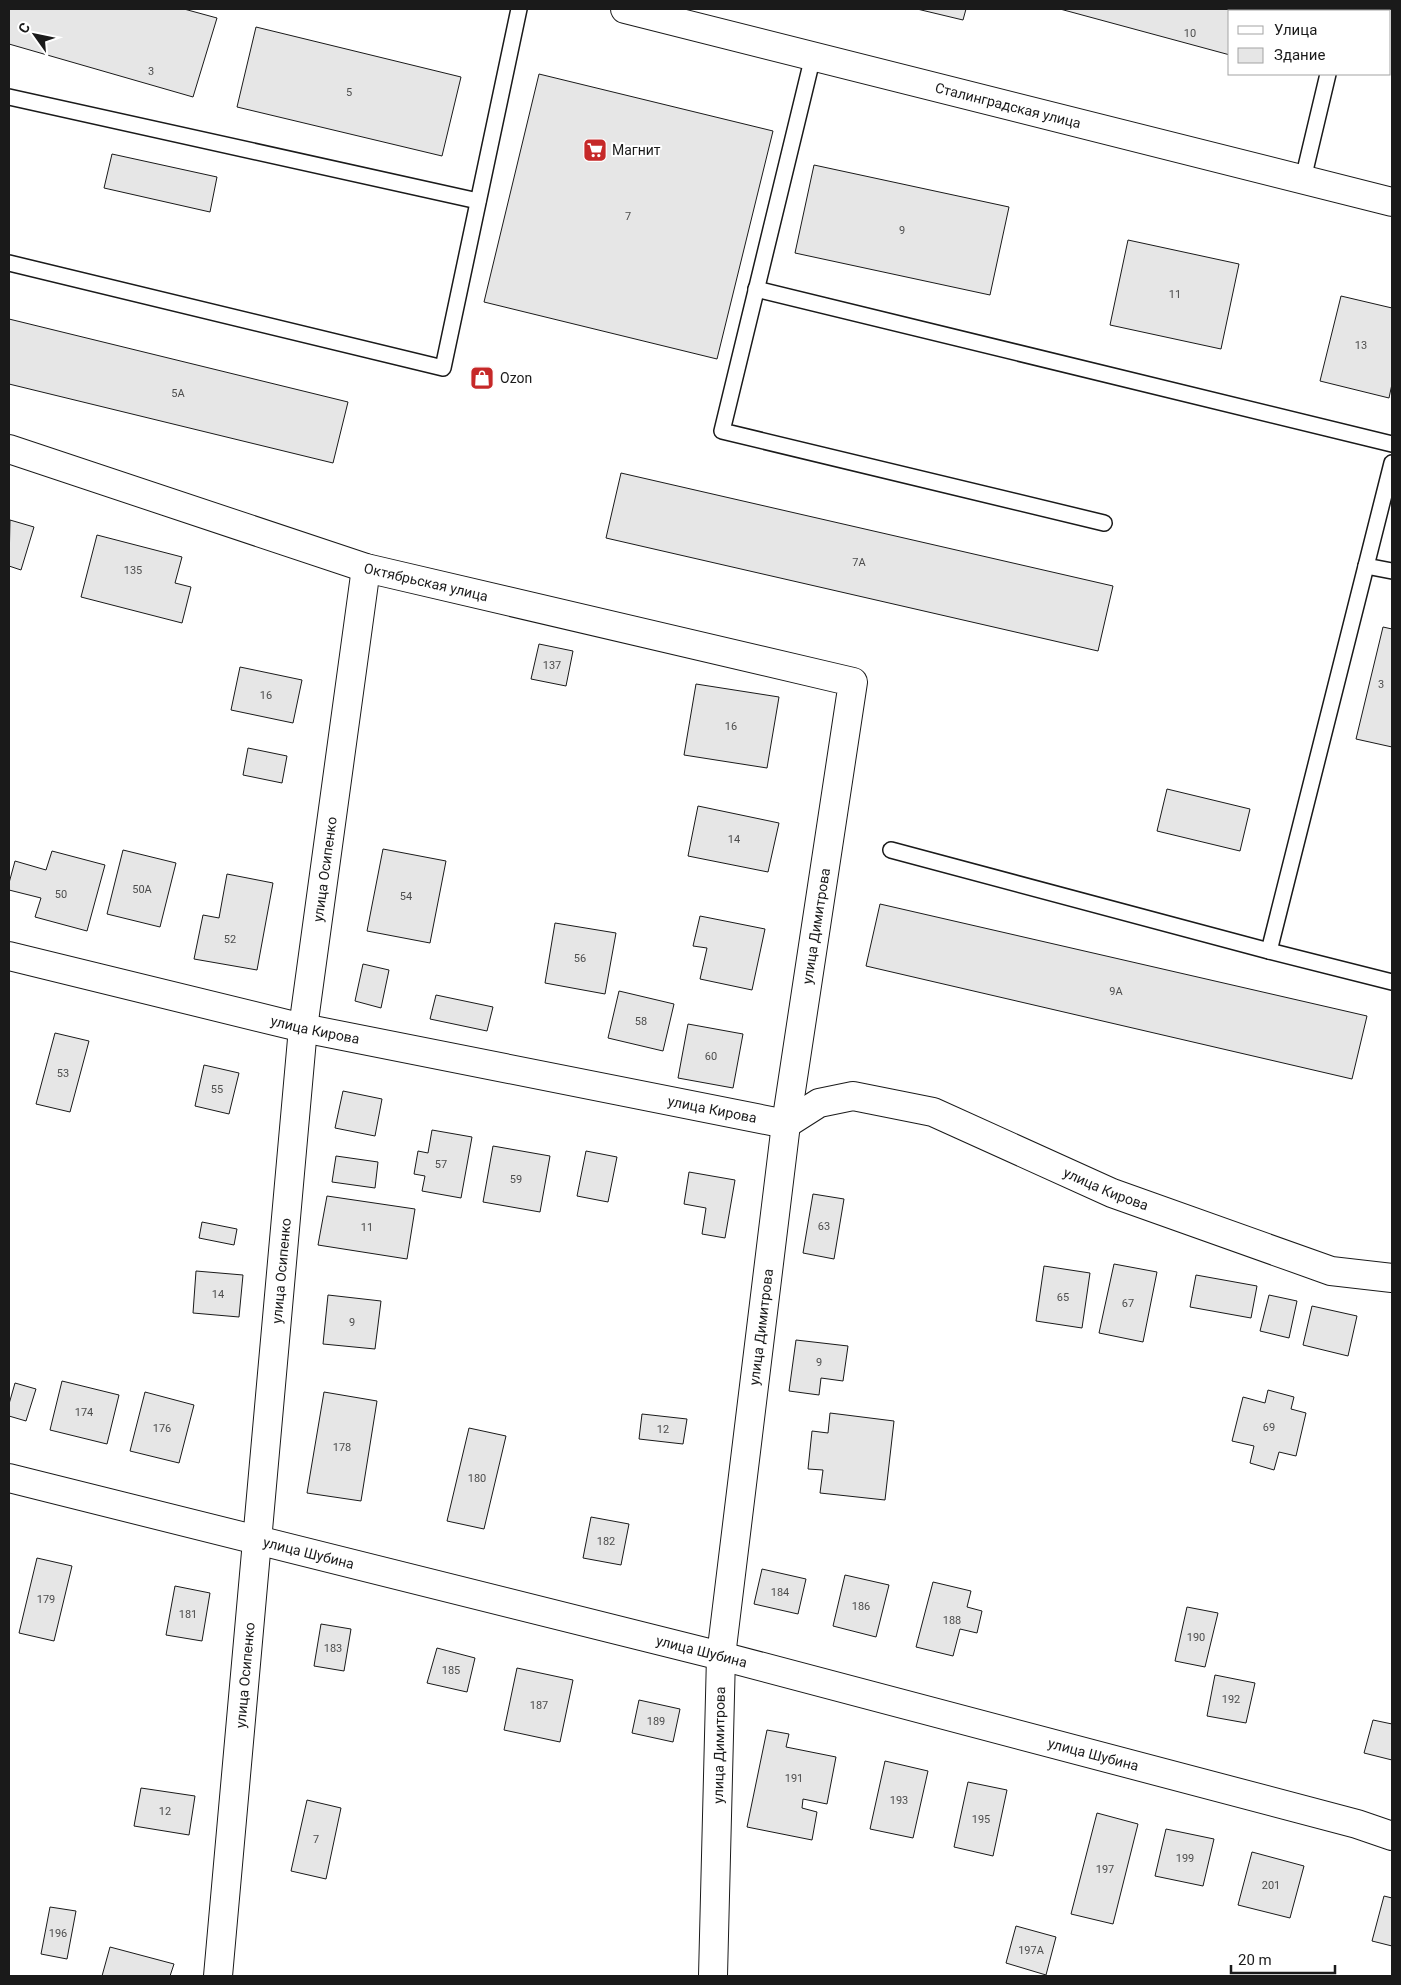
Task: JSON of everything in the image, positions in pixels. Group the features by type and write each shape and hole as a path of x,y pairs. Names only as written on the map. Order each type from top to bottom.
{"street":[{"name":"Сталинградская улица","path":"625,9 674,15 813,56 1392,202"},
{"name":"Октябрьская улица","path":"9,449 366,568 853,682"},
{"name":"улица Осипенко","path":"218,1976 303,1028 366,568"},
{"name":"улица Димитрова","path":"713,1976 721,1656 786,1124 853,682"},
{"name":"улица Кирова","path":"9,956 303,1028 786,1124 819,1103 853,1096 933,1112 1112,1193 1331,1270 1392,1278"},
{"name":"улица Шубина","path":"9,1478 721,1656 1357,1824 1392,1836"}],"lane":[{"path":"9,263 443,368 519,9"},
{"path":"813,56 722,431 1104,523"},
{"path":"1303,179 1328,75"},
{"path":"9,97 478,201"},
{"path":"756,289 1392,444"},
{"path":"1269,952 1392,463"},
{"path":"1366,566 1392,571"},
{"path":"892,850 1269,952 1392,982"}],"building":[{"path":"9,9 184,9 217,18 193,97 9,44"},
{"path":"917,9 966,9 963,20"},
{"path":"1060,9 1322,9 1228,10 1228,54"},
{"path":"256,27 461,77 442,156 237,107"},
{"path":"539,74 773,131 717,359 484,302"},
{"path":"112,154 217,177 210,212 104,188"},
{"path":"814,165 1009,207 990,295 795,253"},
{"path":"1128,240 1239,264 1221,349 1110,325"},
{"path":"1341,296 1392,308 1392,384 1389,398 1320,381"},
{"path":"9,319 348,402 333,463 9,384"},
{"path":"621,473 1113,586 1098,651 606,538"},
{"path":"10,520 34,527 21,570 9,566"},
{"path":"97,535 182,557 175,583 191,587 182,623 81,597"},
{"path":"1383,627 1392,629 1392,747 1356,739"},
{"path":"539,644 573,651 566,686 531,679"},
{"path":"240,667 302,680 293,723 231,710"},
{"path":"696,684 779,697 767,768 684,755"},
{"path":"248,748 287,756 282,783 243,775"},
{"path":"1167,789 1250,809 1240,851 1157,831"},
{"path":"698,806 779,823 768,872 688,856"},
{"path":"383,849 446,861 430,943 367,931"},
{"path":"123,850 176,863 160,927 107,914"},
{"path":"52,851 105,865 87,931 35,917 41,898 9,890 15,861 46,870"},
{"path":"227,874 273,883 257,970 194,959 203,915 219,918"},
{"path":"880,904 1367,1016 1352,1079 866,966"},
{"path":"700,916 765,929 752,990 700,979 707,948 693,946"},
{"path":"555,923 616,933 605,994 545,983"},
{"path":"363,964 389,970 381,1008 355,1001"},
{"path":"619,991 674,1004 663,1051 608,1038"},
{"path":"436,995 493,1007 487,1031 430,1019"},
{"path":"688,1024 743,1034 733,1088 678,1078"},
{"path":"55,1033 89,1041 70,1112 36,1104"},
{"path":"204,1065 239,1073 229,1114 195,1106"},
{"path":"343,1091 382,1099 375,1136 335,1128"},
{"path":"432,1130 472,1137 461,1198 422,1191 425,1176 414,1174 418,1151 428,1153"},
{"path":"493,1146 550,1156 540,1212 483,1202"},
{"path":"586,1151 617,1157 608,1202 577,1196"},
{"path":"336,1156 378,1162 375,1188 332,1182"},
{"path":"689,1172 735,1180 725,1238 702,1234 706,1208 684,1204"},
{"path":"813,1194 844,1199 834,1259 803,1253"},
{"path":"327,1196 415,1209 407,1259 318,1245"},
{"path":"202,1222 237,1229 234,1245 199,1238"},
{"path":"1114,1264 1157,1272 1143,1342 1099,1333"},
{"path":"1044,1266 1090,1273 1082,1328 1036,1321"},
{"path":"196,1271 243,1275 239,1317 193,1313"},
{"path":"1196,1275 1257,1286 1251,1318 1190,1307"},
{"path":"328,1295 381,1301 375,1349 323,1344"},
{"path":"1269,1295 1297,1301 1289,1338 1260,1331"},
{"path":"1312,1306 1357,1316 1348,1356 1303,1345"},
{"path":"796,1340 848,1346 843,1381 821,1378 819,1395 789,1391"},
{"path":"62,1381 119,1395 107,1444 50,1430"},
{"path":"15,1383 36,1389 26,1421 9,1416 9,1404"},
{"path":"1268,1390 1294,1397 1291,1409 1306,1413 1296,1456 1279,1452 1274,1470 1250,1463 1254,1446 1232,1441 1243,1397 1265,1403"},
{"path":"145,1392 194,1405 179,1463 130,1451"},
{"path":"324,1392 377,1401 361,1501 307,1493"},
{"path":"830,1413 894,1421 885,1500 820,1493 823,1470 808,1469 812,1431 828,1433"},
{"path":"642,1414 687,1419 683,1444 639,1439"},
{"path":"469,1428 506,1436 484,1529 447,1521"},
{"path":"591,1517 629,1524 621,1565 583,1558"},
{"path":"37,1558 72,1566 54,1641 19,1633"},
{"path":"762,1569 806,1579 798,1614 754,1604"},
{"path":"845,1575 889,1585 876,1637 833,1626"},
{"path":"933,1582 971,1591 967,1607 982,1611 977,1633 960,1629 953,1656 916,1647"},
{"path":"175,1586 210,1593 202,1641 166,1635"},
{"path":"1187,1607 1218,1613 1205,1667 1175,1661"},
{"path":"321,1624 351,1629 344,1671 314,1666"},
{"path":"437,1648 475,1658 467,1692 427,1683"},
{"path":"517,1668 573,1680 560,1742 504,1730"},
{"path":"1215,1675 1255,1683 1246,1723 1207,1716"},
{"path":"639,1700 680,1709 673,1742 632,1733"},
{"path":"1373,1720 1392,1724 1392,1760 1364,1753"},
{"path":"767,1730 789,1734 786,1747 836,1757 827,1804 803,1799 802,1808 817,1812 812,1840 747,1827"},
{"path":"885,1761 928,1771 913,1838 870,1829"},
{"path":"968,1782 1007,1790 993,1856 954,1847"},
{"path":"141,1788 195,1796 189,1835 134,1826"},
{"path":"307,1800 341,1808 326,1879 291,1871"},
{"path":"1097,1813 1138,1824 1113,1924 1071,1914"},
{"path":"1166,1829 1214,1839 1203,1886 1155,1876"},
{"path":"1252,1852 1304,1866 1290,1918 1238,1905"},
{"path":"1384,1896 1392,1898 1392,1946 1372,1941"},
{"path":"50,1907 76,1911 67,1959 41,1954"},
{"path":"1016,1926 1056,1937 1046,1975 1006,1963"},
{"path":"110,1947 174,1964 170,1976 102,1976"}],"place":[{"name":"Магнит","path":"595,150"},
{"name":"Ozon","path":"482,378"}]}
